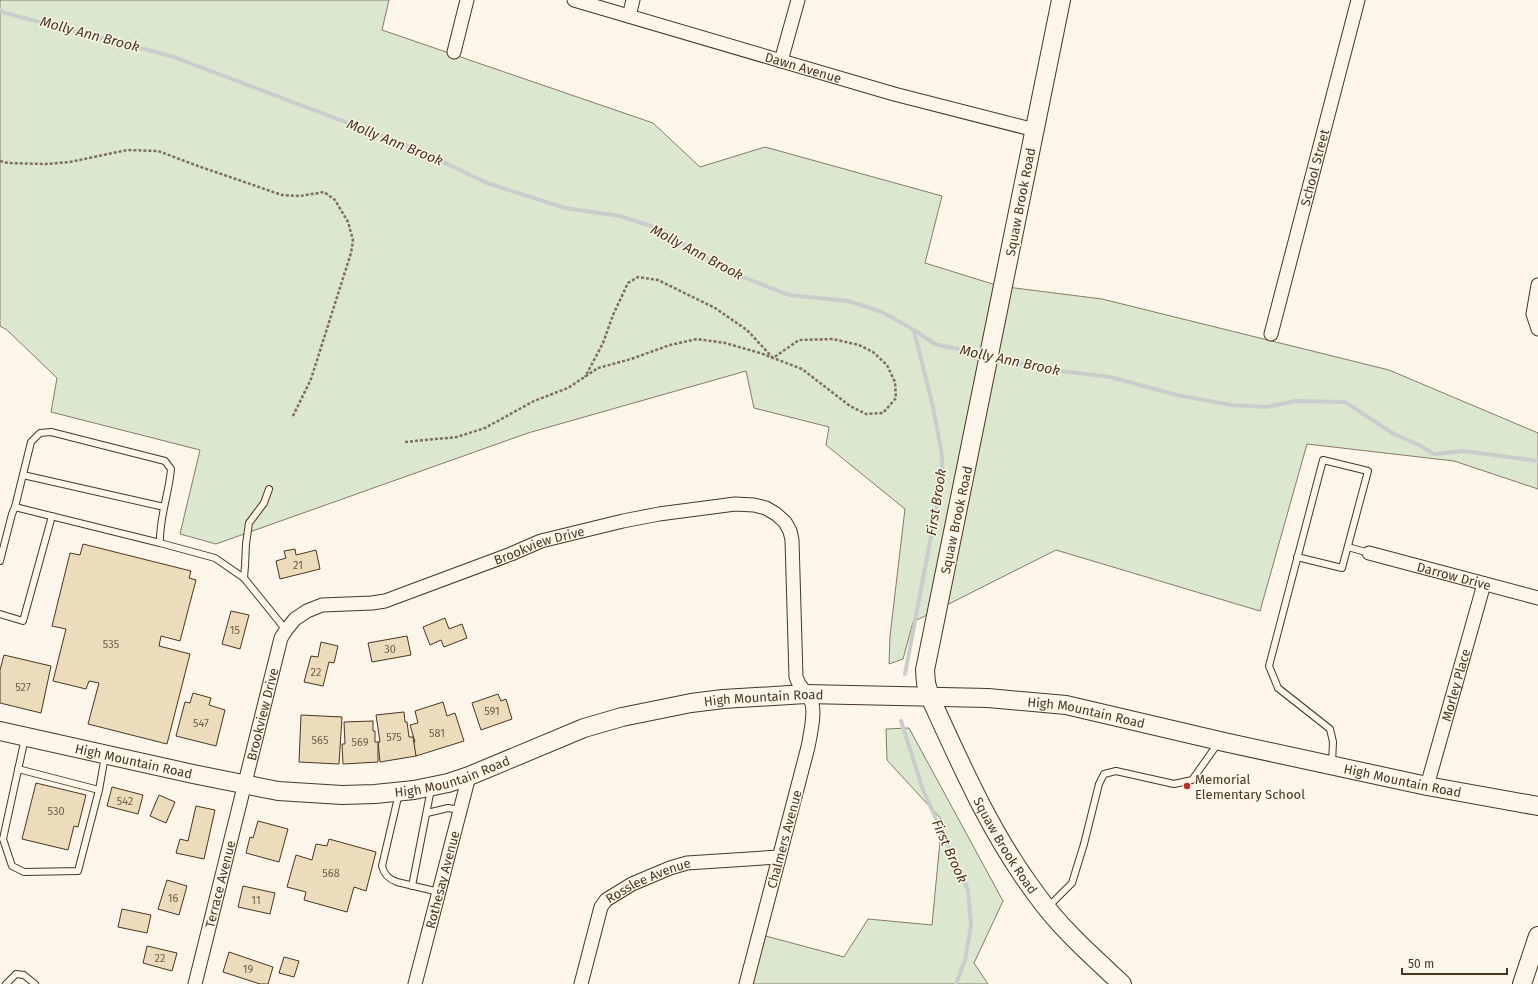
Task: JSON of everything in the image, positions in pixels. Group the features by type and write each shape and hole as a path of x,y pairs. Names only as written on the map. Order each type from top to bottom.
{"street":[{"path":"454,52 467,0"},
{"name":"Dawn Avenue","path":"574,0 894,94 1035,130"},
{"path":"629,16 633,0"},
{"path":"781,61 798,0"},
{"name":"Squaw Brook Road","path":"1061,0 925,670 926,683 930,697 971,786 999,837 1036,894 1047,908 1083,947 1122,984"},
{"name":"School Street","path":"1271,334 1358,0"},
{"path":"1538,285 1533,314 1538,329"},
{"name":"Brookview Drive","path":"245,785 282,638 286,630 295,619 307,611 322,605 385,601 541,541 565,534 659,514 735,504 754,505 766,508 776,514 784,522 790,531 792,540 796,677 799,686 806,694"},
{"name":"Darrow Drive","path":"1369,553 1538,598"},
{"name":"Morley Place","path":"1427,786 1484,584"},
{"name":"High Mountain Road","path":"0,731 278,791 306,794 355,794 399,792 432,786 469,776 584,728 622,717 690,703 723,699 806,694 988,698 1066,705 1220,741 1427,786 1538,806"},
{"name":"Chalmers Avenue","path":"746,984 808,747 813,708 811,701 806,694"},
{"name":"Rothesay Avenue","path":"415,984 469,776"},
{"name":"Terrace Avenue","path":"195,984 245,785"},
{"name":"Rosslee Avenue","path":"581,984 601,907 606,900 632,884 687,863 779,856"},
{"path":"1522,984 1538,936"}],"lane":[{"path":"0,561 31,442 40,433 51,432 165,461 171,469 170,483 159,531 160,543"},
{"path":"1298,557 1342,568 1368,471 1323,460 1269,666 1278,688 1330,729 1333,742 1332,765"},
{"path":"22,475 164,507"},
{"path":"244,578 249,523 264,503 269,489"},
{"path":"15,507 215,558 244,578 286,630"},
{"path":"0,614 23,620 52,516"},
{"path":"1348,547 1369,553"},
{"path":"26,736 3,840 12,866 24,872 78,871 99,790 105,754"},
{"path":"1047,908 1072,883 1084,844 1099,784 1104,774 1116,772 1174,784 1192,780 1220,741"},
{"path":"18,769 99,790"},
{"path":"412,886 432,786"},
{"path":"399,792 382,866 384,872 391,880 439,892"},
{"path":"427,813 448,808 460,810"},
{"path":"6,984 16,974 24,975 35,984"}],"path":[{"path":"0,161 8,163 46,164 70,162 126,150 158,151 282,195 300,196 324,192 335,200 348,222 353,240 351,253 311,378 292,418"},
{"path":"585,377 603,343 612,315 628,283 638,277 658,280 715,308 747,330 773,358"},
{"path":"405,442 457,437 485,428 534,401 568,388 598,368 631,359 670,345 697,339 724,343 773,358 802,369 850,406 866,414 883,413 896,398 896,382 887,365 873,352 859,345 833,339 798,340 773,358"}],"green space":[{"path":"0,0 389,0 382,30 653,123 700,167 765,147 942,196 925,263 999,286 1102,299 1389,370 1538,433 1538,489 1454,461 1307,444 1260,611 1056,550 913,622 903,659 889,664 890,636 905,509 826,445 829,427 754,408 746,371 528,433 216,544 180,534 200,450 51,412 57,378 7,330 0,326"},
{"path":"909,728 1003,901 974,963 988,984 746,984 762,935 844,957 868,919 932,925 942,820 887,760 886,729"}],"building":[{"path":"83,544 191,571 189,578 196,580 180,641 161,636 159,646 190,654 167,744 88,724 99,683 89,681 86,689 53,681 66,629 52,626 70,553 80,555"},
{"path":"295,549 296,555 316,550 320,569 280,579 276,561 286,558 284,551"},
{"path":"231,611 249,615 240,649 222,644"},
{"path":"445,618 449,629 462,624 467,638 444,647 441,640 430,645 423,627"},
{"path":"407,636 411,655 372,662 368,643"},
{"path":"321,642 338,646 334,663 329,662 323,686 304,682 311,656 318,657"},
{"path":"4,655 51,666 41,713 0,703 0,670"},
{"path":"193,693 211,698 209,705 225,710 216,746 176,736 185,702 190,703"},
{"path":"498,694 501,701 506,699 512,719 481,730 472,703"},
{"path":"443,702 447,716 455,713 464,741 416,756 413,743 415,742 410,725 418,723 415,711"},
{"path":"404,712 409,737 413,737 416,756 380,762 378,742 380,742 376,715"},
{"path":"301,715 342,717 339,764 299,762"},
{"path":"373,721 375,742 378,742 378,762 343,764 342,744 345,744 344,722"},
{"path":"36,783 86,795 78,827 74,826 68,850 22,839"},
{"path":"112,787 143,795 138,814 107,806"},
{"path":"159,795 175,802 166,823 150,816"},
{"path":"196,806 215,810 204,859 176,853 180,839 188,841"},
{"path":"258,821 288,829 279,862 246,853 250,837 253,838"},
{"path":"329,839 376,852 366,891 354,887 347,912 304,900 306,892 287,887 296,855 312,860 316,844 327,846"},
{"path":"167,880 187,886 179,915 158,909"},
{"path":"243,886 275,893 270,914 238,907"},
{"path":"122,909 151,915 147,933 118,927"},
{"path":"147,946 177,953 172,971 143,963"},
{"path":"229,952 273,967 268,984 260,984 223,972"},
{"path":"284,957 299,961 294,977 279,973"}],"waterway":[{"name":"Molly Ann Brook","path":"0,10 5,13 171,56 414,148 487,183 565,208 620,216 660,229 727,271 789,295 848,301 882,312 935,344 984,355"},
{"name":"First Brook","path":"905,674 942,478 942,455 933,407 914,331"},
{"name":"Molly Ann Brook","path":"992,357 1053,370 1110,377 1177,395 1231,405 1267,407 1295,401 1345,402 1394,434 1419,445 1434,454 1464,451 1538,461"},
{"name":"First Brook","path":"901,721 923,790 968,890 971,926 965,960 956,984"}],"place":[{"name":"Memorial Elementary School","path":"1187,786"}]}
